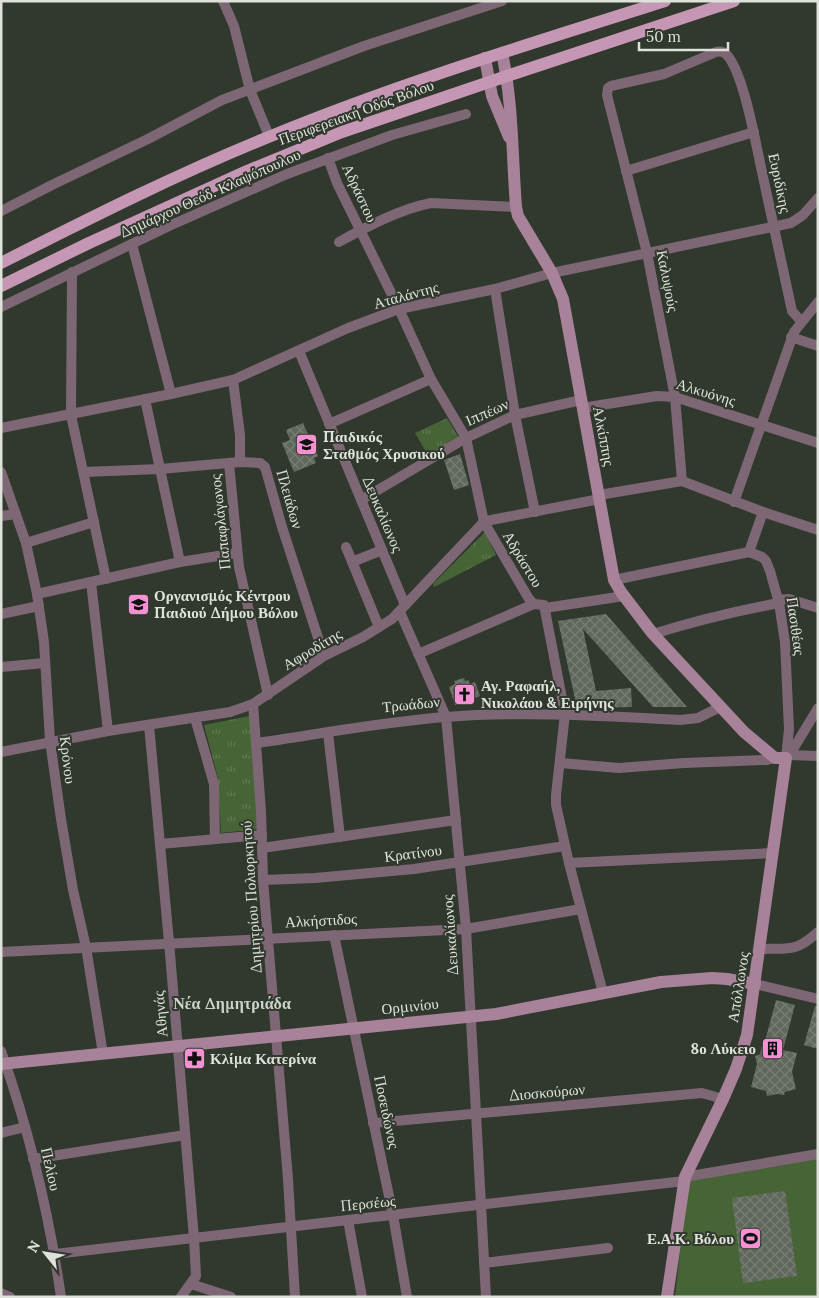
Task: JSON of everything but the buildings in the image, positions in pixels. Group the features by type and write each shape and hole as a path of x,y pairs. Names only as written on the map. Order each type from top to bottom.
{"main road":[{"name":"Περιφερειακή Οδός Βόλου","path":"1,263 143,193 269,136 485,58 665,1"},
{"name":"Περιφερειακή Οδός Βόλου","path":"1,286 89,243 247,171 342,132 734,1"}],"street":[{"path":"223,1 234,26 250,90 269,136"},
{"path":"1,212 222,100 364,46 502,1"},
{"name":"Ευριδίκης","path":"606,90 610,86 643,80 674,71 716,52 724,52 738,79 754,132 792,310 801,321"},
{"name":"Αλκίππης","path":"502,53 511,110 516,207 518,216 552,273 563,299 614,580 653,634 720,707"},
{"path":"485,58 492,96 512,144"},
{"name":"Καλυψούς","path":"606,90 647,253 675,397 682,481"},
{"name":"Δημάρχου Θεόδ. Κλαψόπουλου","path":"1,307 212,207 328,158 392,135 466,114"},
{"path":"626,171 754,132"},
{"name":"Αδράστου","path":"328,158 337,183 400,309 431,379 466,438 484,522 529,599 534,604 544,605 545,608"},
{"name":"Αταλάντης","path":"1,428 233,380 348,328 400,309 495,289 552,273 774,227 795,221 818,198"},
{"path":"339,242 360,230 419,205 431,203 516,207"},
{"path":"132,244 171,394"},
{"path":"72,272 71,415 106,579"},
{"path":"495,289 515,415 535,512"},
{"path":"734,502 792,338 801,321 818,302"},
{"path":"792,338 818,346"},
{"name":"Δευκαλίωνος","path":"298,351 382,550 418,654 446,717 466,929 486,1297"},
{"path":"330,424 431,379"},
{"name":"Παπαφλάγωνος","path":"233,380 240,435 234,463 237,553 249,618 268,695"},
{"name":"Αλκυόνης","path":"581,404 658,396 675,397 818,443"},
{"path":"145,399 180,562"},
{"name":"Ιππέων","path":"360,500 466,438 515,415 581,404"},
{"name":"Πλειάδων","path":"84,472 260,463 265,467 282,528 324,656"},
{"name":"Κρόνου","path":"1,472 26,543 37,594 45,663 50,741 60,819 86,947 103,1054"},
{"path":"484,522 682,481 734,502 818,530"},
{"path":"614,580 749,552 763,512"},
{"path":"1,516 16,514"},
{"path":"26,543 94,522"},
{"name":"Αφροδίτης","path":"1,752 50,741 240,710 254,704 324,656 379,628 402,608 484,522"},
{"path":"346,547 379,628"},
{"path":"352,562 382,550"},
{"name":"Πασιθέας","path":"749,552 762,557 766,561 779,602 785,642 789,730 784,757"},
{"path":"37,594 180,562 237,553"},
{"path":"91,582 108,731"},
{"path":"604,993 569,863 556,805 565,714 545,608 624,596"},
{"path":"653,634 735,611 788,599 818,608"},
{"path":"418,654 534,604"},
{"path":"1,614 39,606"},
{"path":"1,667 45,663"},
{"name":"Δημητρίου Πολιορκητού","path":"254,704 263,880 277,1036 295,1297"},
{"path":"720,707 750,737 784,757"},
{"name":"Τρωάδων","path":"257,743 328,733 374,724 446,717 565,714 680,720 698,718 720,707"},
{"name":"Απόλλωνος","path":"667,1297 684,1179 723,1099 742,1051 749,1021 784,757 818,708"},
{"name":"Δημητρίου Πολιορκητού","path":"195,718 214,784 215,839"},
{"name":"Αθηνάς","path":"149,725 194,1238 196,1276 181,1297"},
{"path":"328,733 340,837"},
{"path":"560,763 626,768 818,756"},
{"path":"262,848 456,820"},
{"path":"160,844 262,835"},
{"name":"Κρατίνου","path":"263,880 368,874 565,846"},
{"path":"569,863 772,853"},
{"name":"Αλκήστιδος","path":"1,952 169,942 466,929 581,909"},
{"path":"760,949 798,947 805,944 818,932"},
{"name":"Ποσειδώνος","path":"334,934 393,1215 407,1297"},
{"name":"Ορμινίου","path":"3,1059 103,1054 470,1017 526,1009 661,982 698,978 727,979 818,999"},
{"name":"Πελίου","path":"3,1059 25,1127 33,1159 55,1254 61,1297"},
{"name":"Διοσκούρων","path":"373,1123 702,1093 723,1099"},
{"path":"1,1133 25,1127"},
{"path":"33,1159 185,1135"},
{"name":"Περσέως","path":"55,1254 481,1205 684,1179 818,1154"},
{"path":"348,1220 362,1297"},
{"path":"484,1263 608,1248"},
{"path":"191,1284 231,1297"},
{"path":"1,1293 10,1297"}],"green space":[{"path":"447,418 459,438 428,455 415,433"},
{"path":"485,532 496,555 434,587 433,584"},
{"path":"250,716 258,829 221,833 218,778 204,725"},
{"name":"Ε.Α.Κ. Βόλου","path":"818,1157 818,1297 675,1297 688,1180"}],"place":[{"name":"Παιδικός Σταθμός Χρυσικού","path":"307,445"},
{"name":"Οργανισμός Κέντρου Παιδιού Δήμου Βόλου","path":"138,604"},
{"name":"Αγ. Ραφαήλ, Νικολάου & Ειρήνης","path":"465,694"},
{"name":"8ο Λύκειο","path":"772,1048"},
{"name":"Κλίμα Κατερίνα","path":"194,1058"},
{"name":"Ε.Α.Κ. Βόλου","path":"750,1238"}],"district":[{"name":"Νέα Δημητριάδα","path":"232,1003"}]}
